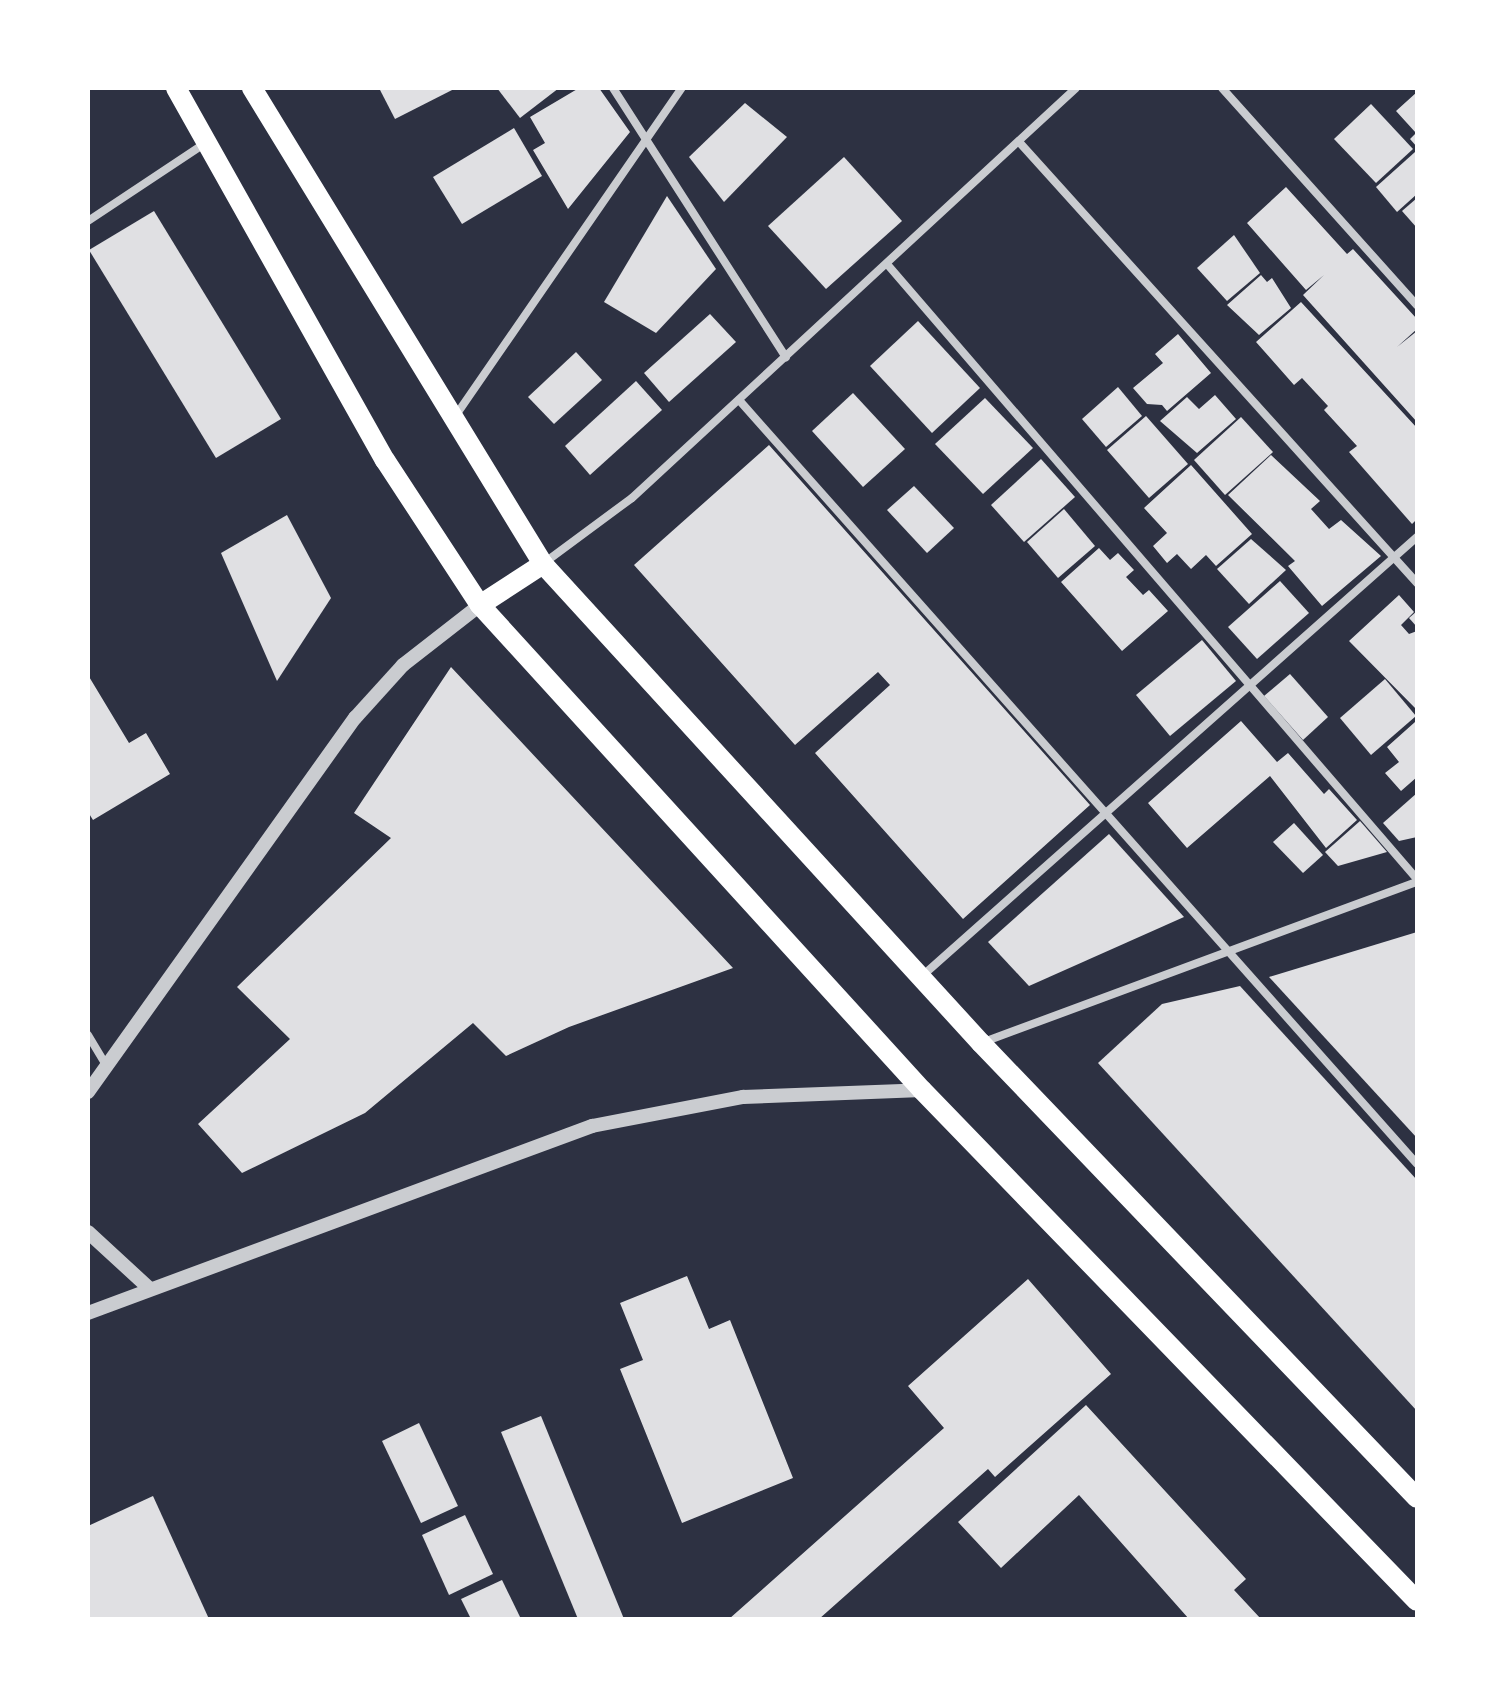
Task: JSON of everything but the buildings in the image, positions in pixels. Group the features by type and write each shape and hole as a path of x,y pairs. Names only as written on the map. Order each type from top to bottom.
{"main road":[{"path":"176,88 385,460 480,605 922,1090 1417,1601"},
{"path":"252,88 543,564 981,1043 1417,1498"},
{"path":"480,605 543,564"}],"street":[{"path":"613,88 786,357"},
{"path":"453,418 682,88"},
{"path":"543,564 632,498 1020,143 1076,88"},
{"path":"1222,88 1417,305"},
{"path":"88,221 207,141"},
{"path":"1020,143 1417,583"},
{"path":"887,264 1417,881 981,1043"},
{"path":"739,400 1417,1164"},
{"path":"920,977 1417,537"},
{"path":"88,1092 355,718 403,665 480,605"},
{"path":"88,1035 107,1067"},
{"path":"88,1313 592,1126 743,1097 922,1090"},
{"path":"88,1232 150,1289"}]}
